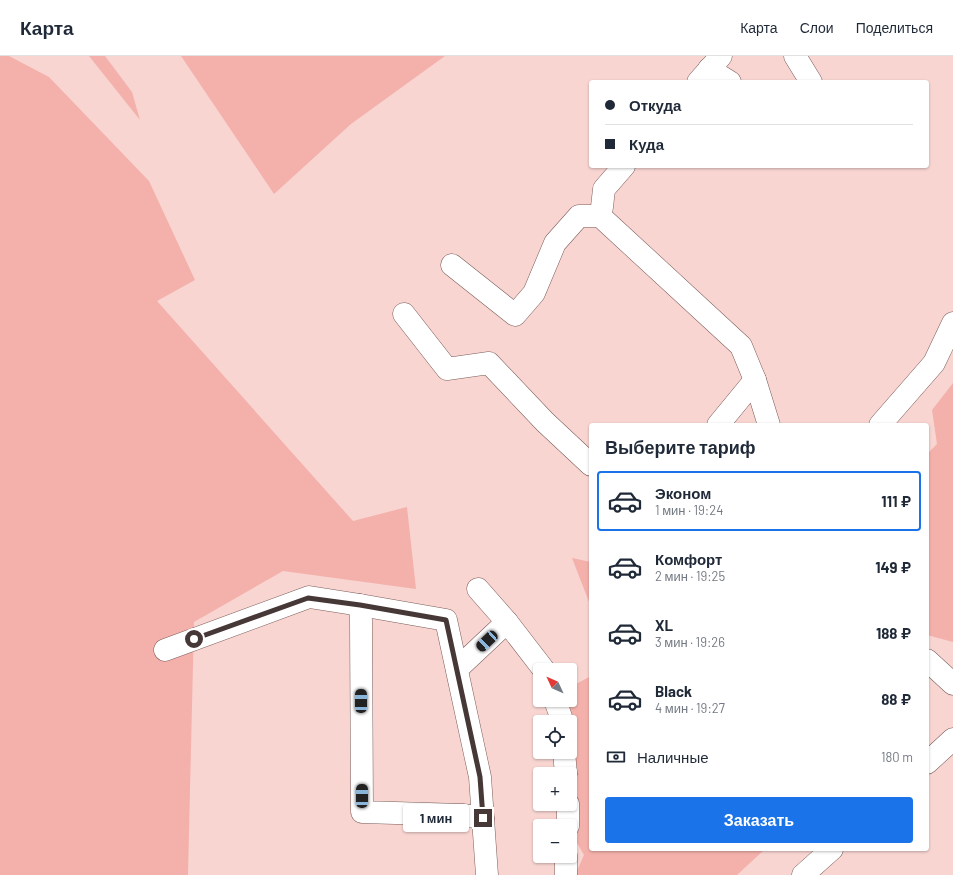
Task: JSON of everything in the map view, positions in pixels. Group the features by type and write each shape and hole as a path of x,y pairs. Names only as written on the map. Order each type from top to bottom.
{"street":[{"path":"795,56 810,80"},
{"path":"709,69 727,80"},
{"path":"600,216 604,189 622,168"},
{"path":"452,264 515,315 534,294 555,243 579,216 600,216 741,346 755,380 766,417 780,423"},
{"path":"404,314 447,369 489,363 545,422 589,463"},
{"path":"882,423 934,363 953,323"},
{"path":"720,423 755,380"},
{"path":"478,589 507,622 539,663"},
{"path":"165,650 308,598 360,605 446,620 480,777 487,875"},
{"path":"360,605 362,812 462,815 483,818"},
{"path":"457,669 507,622"},
{"path":"929,662 953,684"},
{"path":"929,761 953,739"},
{"path":"805,874 824,852"},
{"path":"566,863 566,875"}],"shaded area":[{"path":"0,56 9,56 49,77 149,181 195,280 157,301 353,521 407,507 416,589 283,571 194,622 188,875 0,875"},
{"path":"89,56 105,56 132,92 140,120"},
{"path":"181,56 445,56 351,124 274,194"},
{"path":"953,383 953,642 929,636 929,452 937,444 932,410"},
{"path":"572,558 589,562 589,602"},
{"path":"589,677 589,851 763,851 737,875 575,875 584,855 577,843 577,819 570,819 570,811 577,811 577,767 570,767 570,759 577,759 577,715 567,715 565,711 566,707 577,707 577,683"}],"route":[{"path":"194,639 308,598 360,605 446,620 480,777 483,818"}]}
